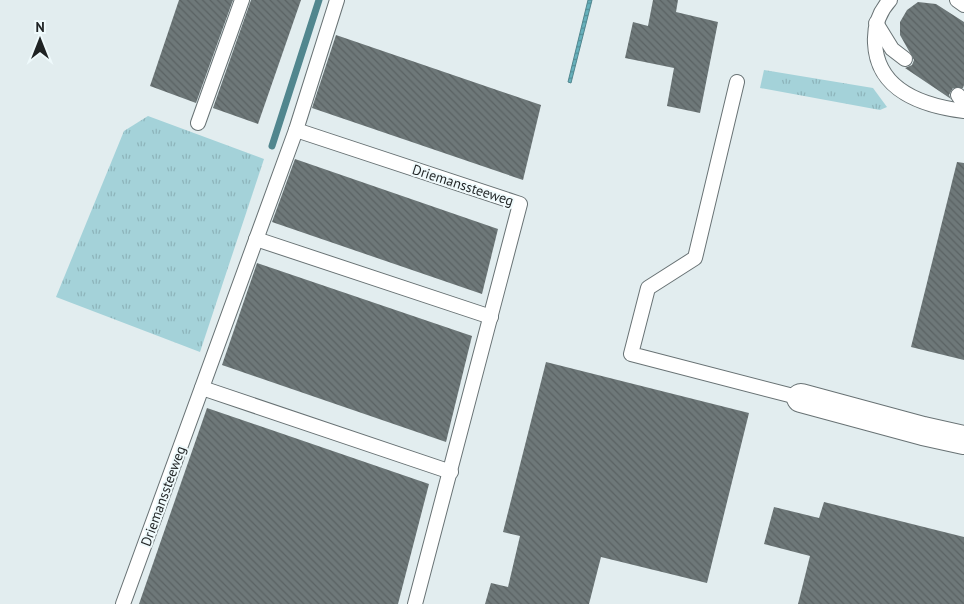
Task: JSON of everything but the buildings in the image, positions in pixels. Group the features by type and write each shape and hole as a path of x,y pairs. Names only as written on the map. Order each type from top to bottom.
{"street":[{"path":"801,398 923,431 964,440"}],"lane":[{"path":"198,123 242,0"},
{"name":"Driemanssteeweg","path":"123,604 296,130 337,0"},
{"path":"890,0 882,9 876,24 876,52 887,80 893,86 929,105 964,111"},
{"path":"957,0 964,5"},
{"path":"876,24 892,49 905,59"},
{"path":"737,82 695,258 648,288 631,354 801,398"},
{"name":"Driemanssteeweg","path":"296,130 520,204 415,604"},
{"path":"256,239 491,316"},
{"path":"202,388 451,472"}],"green space":[{"path":"764,70 873,88 887,107 880,110 760,88"},
{"path":"148,116 264,159 200,352 56,297 124,131"}],"shaded area":[{"path":"588,0 592,0 571,83 568,82"}],"waterway":[{"path":"272,146 319,0"}]}
